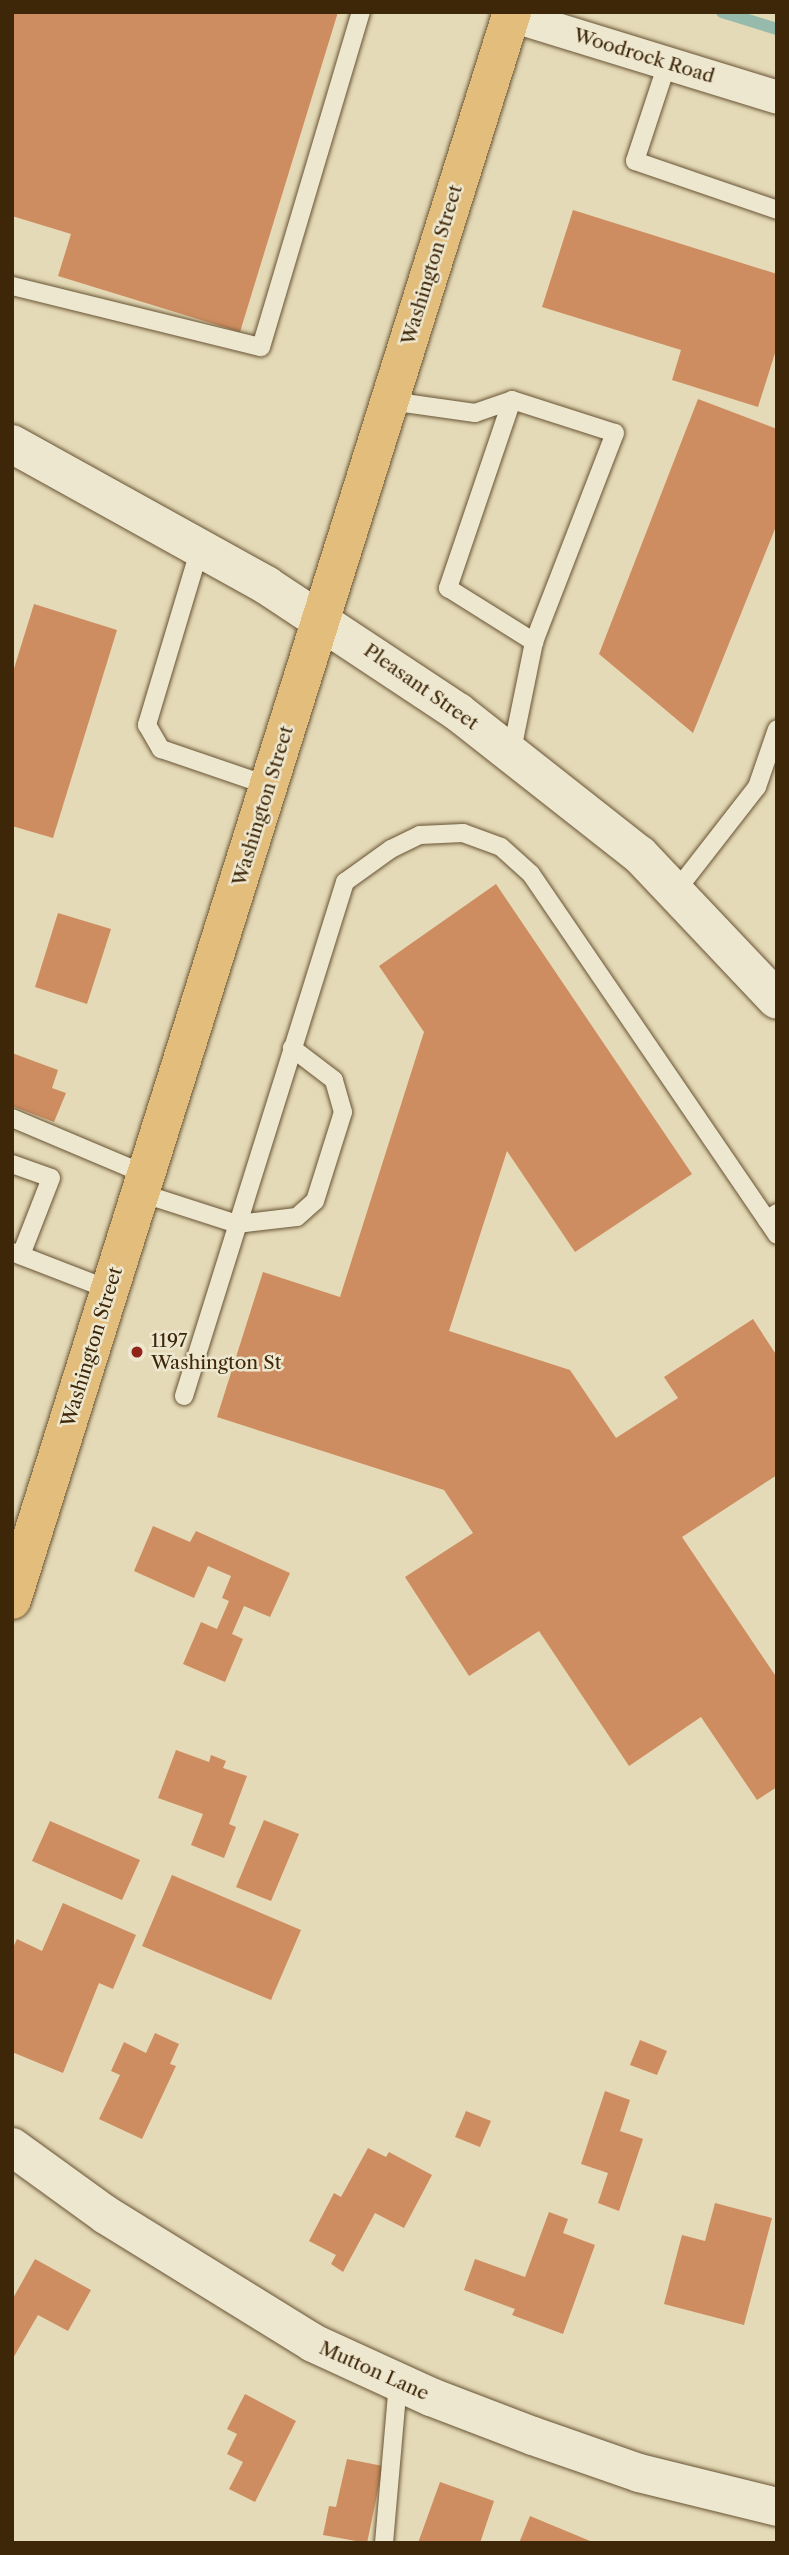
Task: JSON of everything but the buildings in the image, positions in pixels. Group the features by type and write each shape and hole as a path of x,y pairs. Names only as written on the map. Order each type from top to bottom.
{"main road":[{"name":"Washington Street","path":"12,1600 390,401 507,13"},
{"name":"Pleasant Street","path":"12,443 322,619 512,750 640,855 777,1000"},
{"name":"Mutton Lane","path":"12,2147 106,2215 313,2343 398,2383 639,2473 777,2507"}],"street":[{"name":"Woodrock Road","path":"507,13 777,97"}],"lane":[{"path":"12,286 261,347 361,12"},
{"path":"667,64 635,161 777,210"},
{"path":"390,401 475,413 512,400 615,433 534,642 512,750"},
{"path":"512,400 448,587 534,642"},
{"path":"200,548 147,725 161,748 269,786"},
{"path":"676,891 757,787 777,729"},
{"path":"184,1396 345,882 391,849 420,835 463,833 501,847 531,874 773,1222"},
{"path":"12,1118 144,1184 237,1224 297,1217 315,1200 343,1112 334,1080 292,1048"},
{"path":"12,1164 51,1178 17,1254 110,1290"},
{"path":"384,2543 398,2383"}],"waterway":[{"path":"722,12 777,29"}],"place":[{"name":"1197 Washington St","path":"137,1352"}]}
